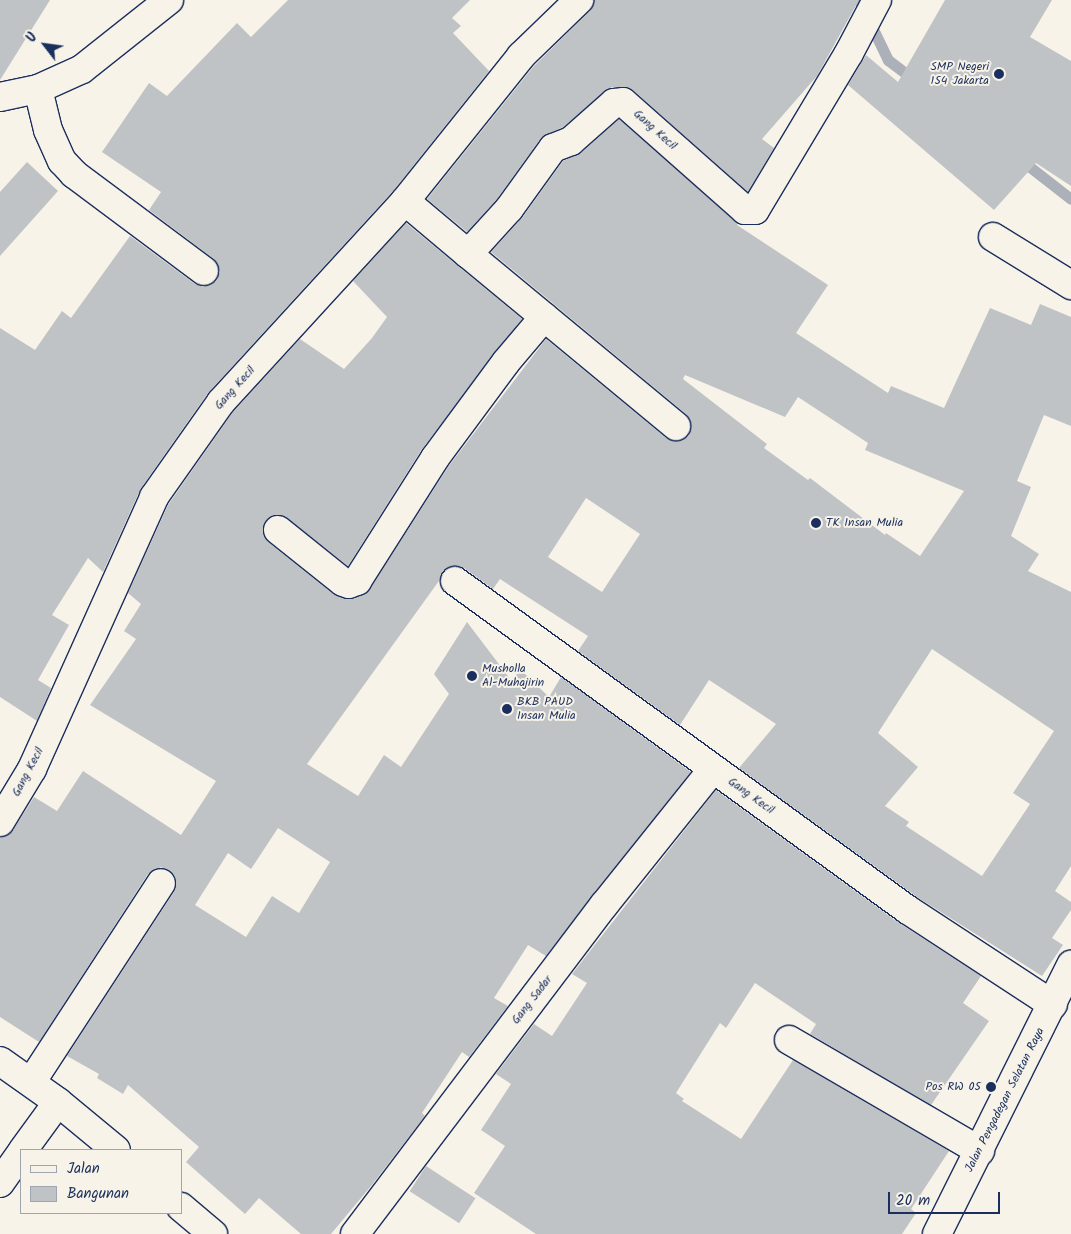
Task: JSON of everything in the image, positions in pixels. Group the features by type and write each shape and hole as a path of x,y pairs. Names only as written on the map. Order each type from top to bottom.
{"street":[{"path":"0,97 38,89 82,69 169,0"},
{"name":"Gang Kecil","path":"0,822 32,769 104,603 154,497 208,418 406,201 521,56 579,0"},
{"name":"Gang Kecil","path":"468,254 509,209 553,148 571,141 618,102 623,102 744,210 755,210 850,53 876,1"},
{"path":"38,89 48,130 62,161 74,174 204,271"},
{"path":"406,201 676,426"},
{"path":"993,237 1071,285"},
{"path":"278,530 343,582 349,584 356,581 435,458 506,362 544,317"},
{"name":"Gang Kecil","path":"454,581 908,910 1053,1005"},
{"name":"Gang Sadar","path":"355,1234 592,921 713,769"},
{"path":"32,1081 160,883"},
{"name":"Jalan Pengadegan Selatan Raya","path":"937,1234 1053,1005 1071,964"},
{"path":"789,1040 980,1151"},
{"path":"0,1061 32,1081 115,1149"},
{"path":"24,1149 58,1102"},
{"path":"0,1183 20,1155"},
{"path":"182,1208 213,1234"}],"building":[{"path":"0,0 50,0 0,80"},
{"path":"288,0 470,0 452,18 461,26 453,33 489,71 393,191 208,393 141,488 103,572 88,558 52,615 69,625 38,680 51,688 37,721 0,697 0,328 35,350 62,311 71,318 130,236 195,284 203,287 216,281 220,272 214,259 149,210 161,192 102,152 149,83 167,96 237,23 251,37"},
{"path":"594,0 859,0 817,76 762,139 774,148 748,192 633,90 612,87 563,127 541,138 497,199 467,232 427,199 533,67 590,11"},
{"path":"945,0 1052,0 1030,37 1071,61 1071,186 1036,163 994,210 848,85 866,55 898,82"},
{"path":"619,119 739,223 737,225 828,285 796,333 888,393 891,386 944,408 990,308 1031,325 1040,304 1071,317 1071,426 1044,415 1017,481 1031,487 1011,536 1039,554 1028,571 1071,592 1071,866 1055,891 1071,902 1071,910 1052,938 1063,945 1042,976 917,897 739,768 776,724 709,680 680,725 578,651 588,636 500,579 493,589 464,568 449,567 307,764 358,796 384,755 401,767 449,694 434,674 467,622 511,680 521,670 549,697 561,677 691,772 546,956 528,945 494,998 508,1006 469,1057 462,1052 422,1113 425,1116 331,1234 301,1234 259,1198 245,1214 186,1162 199,1147 128,1085 123,1094 97,1078 99,1074 67,1056 174,892 175,876 161,867 148,874 39,1042 0,1017 0,838 13,830 34,797 57,811 83,771 181,835 216,781 90,705 136,639 124,631 141,604 128,593 168,505 233,412 300,339 344,369 372,338 387,317 353,281 406,223 522,319 422,449 348,566 287,518 273,515 266,521 263,528 268,542 333,594 354,599 370,589 448,467 546,339 666,438 674,441 688,436 691,428 686,414 491,252 522,218 563,161 581,153","holes":["685,375 785,417 798,397 868,443 865,450 964,491 920,556 886,533 885,535 810,478 808,480 764,448 767,444 683,379","586,498 640,534 602,592 548,557","932,649 1054,731 1013,793 1030,804 982,876 906,826 909,822 885,806 918,767 878,733","278,828 330,862 299,913 272,896 246,937 195,905 228,853 251,869"]},
{"path":"27,162 58,191 0,256 0,192"},
{"path":"716,790 899,923 981,976 963,1003 989,1021 931,1105 810,1034 816,1024 755,983 726,1028 720,1023 676,1093 684,1099 682,1101 741,1139 793,1060 949,1151 911,1209 916,1213 902,1234 536,1234 474,1193 505,1146 481,1130 511,1084 496,1074 534,1024 552,1036 587,983 572,974"},
{"path":"426,1166 475,1198 459,1223 410,1191"}],"waterway":[{"path":"859,0 888,60 916,81"},
{"path":"1021,160 1071,199"}],"place":[{"name":"SMP Negeri 154 Jakarta","path":"999,74"},
{"name":"TK Insan Mulia","path":"816,523"},
{"name":"Musholla Al-Muhajirin","path":"472,676"},
{"name":"BKB PAUD Insan Mulia","path":"507,709"},
{"name":"Pos RW 05","path":"991,1087"}]}
